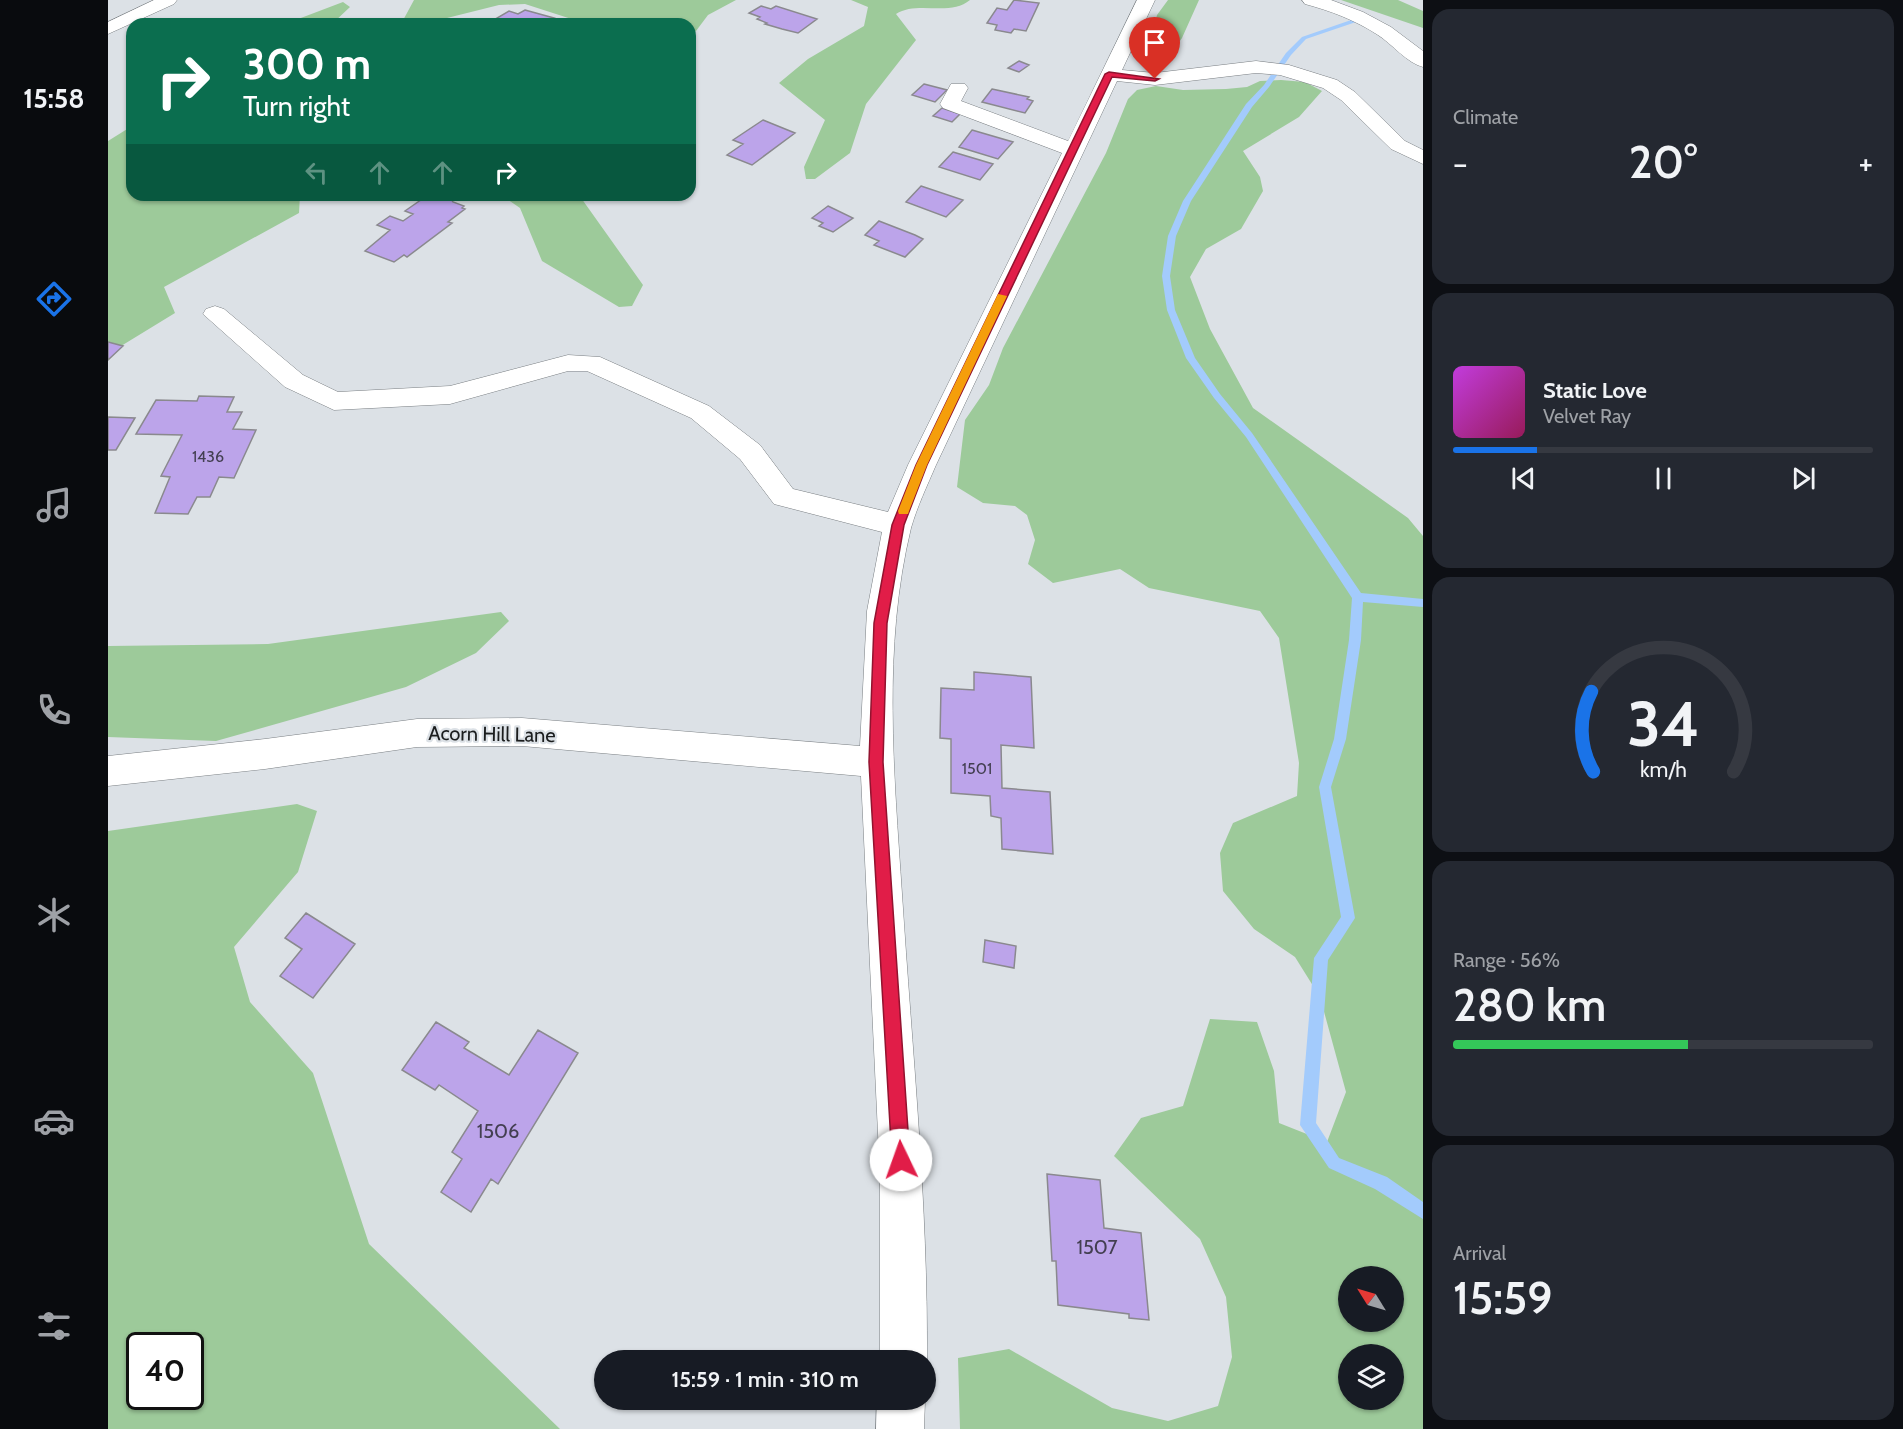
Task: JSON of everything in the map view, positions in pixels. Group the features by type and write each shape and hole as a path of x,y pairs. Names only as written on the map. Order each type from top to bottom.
{"street":[{"path":"131,18 168,0"},
{"path":"903,1350 903,1201 876,762 880,623 898,525 922,465 1072,149 1146,0"},
{"path":"1311,0 1354,15 1380,28 1404,42 1423,61"},
{"path":"108,29 126,20"},
{"path":"1109,74 1155,79 1262,68 1282,69 1330,84 1348,96 1398,145 1423,158"},
{"path":"958,88 950,104 991,118 1038,139 1072,149"},
{"path":"215,314 294,381 334,401 450,394 568,363 591,363 700,412 750,452 784,497 898,525"},
{"name":"Acorn Hill Lane","path":"108,771 265,754 417,732 522,732 876,762"},
{"path":"900,1429 901,1410"}],"green space":[{"path":"414,0 736,0 708,15 696,31 696,18 568,18 525,4 499,5 447,18 404,18"},
{"path":"851,0 970,0 953,7 914,8 896,14 916,40 866,104 850,153 815,179 806,179 804,167 825,120 779,83 808,59 864,26 868,7"},
{"path":"1168,0 1199,0 1182,38 1169,56 1147,52 1157,15"},
{"path":"1341,0 1398,0 1423,11 1423,28"},
{"path":"343,2 350,7 338,18 301,18"},
{"path":"1281,80 1305,82 1322,91 1299,117 1243,151 1260,177 1263,191 1241,229 1206,249 1190,277 1210,329 1253,408 1408,518 1423,536 1423,1429 960,1429 958,1358 1009,1349 1112,1408 1168,1421 1218,1406 1232,1357 1226,1297 1200,1239 1114,1156 1141,1118 1183,1106 1210,1019 1257,1022 1274,1071 1279,1123 1327,1142 1346,1092 1320,997 1295,957 1254,929 1223,891 1220,853 1233,823 1297,796 1299,763 1279,638 1260,611 1149,588 1120,569 1053,583 1028,564 1035,540 1027,515 1015,506 983,503 957,487 965,420 989,385 1003,348 1106,153 1128,99 1137,90 1156,86 1183,90 1247,87 1260,81"},
{"path":"126,130 126,201 300,201 299,213 164,287 175,313 108,354 108,141"},
{"path":"510,201 583,201 643,285 632,306 619,307 542,261 520,208"},
{"path":"501,612 509,621 476,653 406,687 216,741 108,737 108,646 268,644"},
{"path":"297,804 317,811 298,872 234,947 250,1002 313,1073 369,1244 560,1429 108,1429 108,831"}],"building":[{"path":"1014,0 1039,3 1026,31 1014,29 1011,33 995,30 997,25 987,23 997,8 1007,10"},
{"path":"761,6 771,9 776,6 817,19 798,33 765,24 767,23 757,19 760,17 749,13"},
{"path":"525,10 554,18 497,18 509,11 518,14"},
{"path":"1019,61 1029,65 1019,72 1008,68"},
{"path":"924,84 947,90 935,102 912,95"},
{"path":"992,89 1029,97 1027,99 1033,101 1025,113 982,102"},
{"path":"942,108 960,114 952,122 933,116"},
{"path":"763,120 795,133 752,165 727,155 743,144 733,140"},
{"path":"972,130 1013,142 998,159 959,147"},
{"path":"953,152 993,164 980,180 939,167"},
{"path":"921,186 963,200 946,217 906,202"},
{"path":"419,201 452,201 464,206 462,208 465,209 448,222 452,223 407,257 404,255 394,262 365,251 390,230 377,225 390,216 403,221 413,214 405,211"},
{"path":"828,206 853,218 833,232 819,226 823,223 812,218"},
{"path":"879,221 923,239 905,257 874,245 879,241 865,235"},
{"path":"108,342 123,346 108,360"},
{"path":"199,396 234,397 227,412 242,412 233,429 256,430 234,478 219,477 210,497 197,497 188,514 155,513 170,477 161,476 182,435 136,434 156,400 197,401"},
{"path":"108,417 135,418 116,450 108,450"},
{"path":"974,672 1031,677 1034,748 1001,745 1002,788 1050,792 1053,854 1002,849 1001,818 991,816 990,796 951,793 951,739 940,738 941,688 974,690"},
{"path":"306,913 355,944 313,998 280,976 302,949 285,938"},
{"path":"985,940 1016,946 1014,968 983,962"},
{"path":"436,1022 469,1042 464,1048 509,1075 538,1030 578,1053 498,1184 491,1179 471,1212 441,1192 462,1159 452,1152 478,1111 439,1085 435,1090 402,1070"},
{"path":"1047,1174 1100,1180 1104,1228 1141,1233 1149,1320 1129,1318 1129,1314 1058,1305 1056,1261 1052,1261"}],"waterway":[{"path":"1354,21 1304,38 1288,54 1267,86 1249,106 1187,201 1172,236 1166,276 1171,310 1191,358 1217,396 1249,435 1358,597"},
{"path":"1358,597 1423,603"},
{"path":"1358,597 1355,640 1340,739 1325,787 1348,918 1321,958 1308,1125 1334,1163 1381,1183 1423,1211"}],"slow traffic":[{"path":"904,511 922,465 1002,296"}],"route":[{"path":"901,1160 876,762 880,623 886,578 898,525 922,465 1109,74 1155,79"}]}
